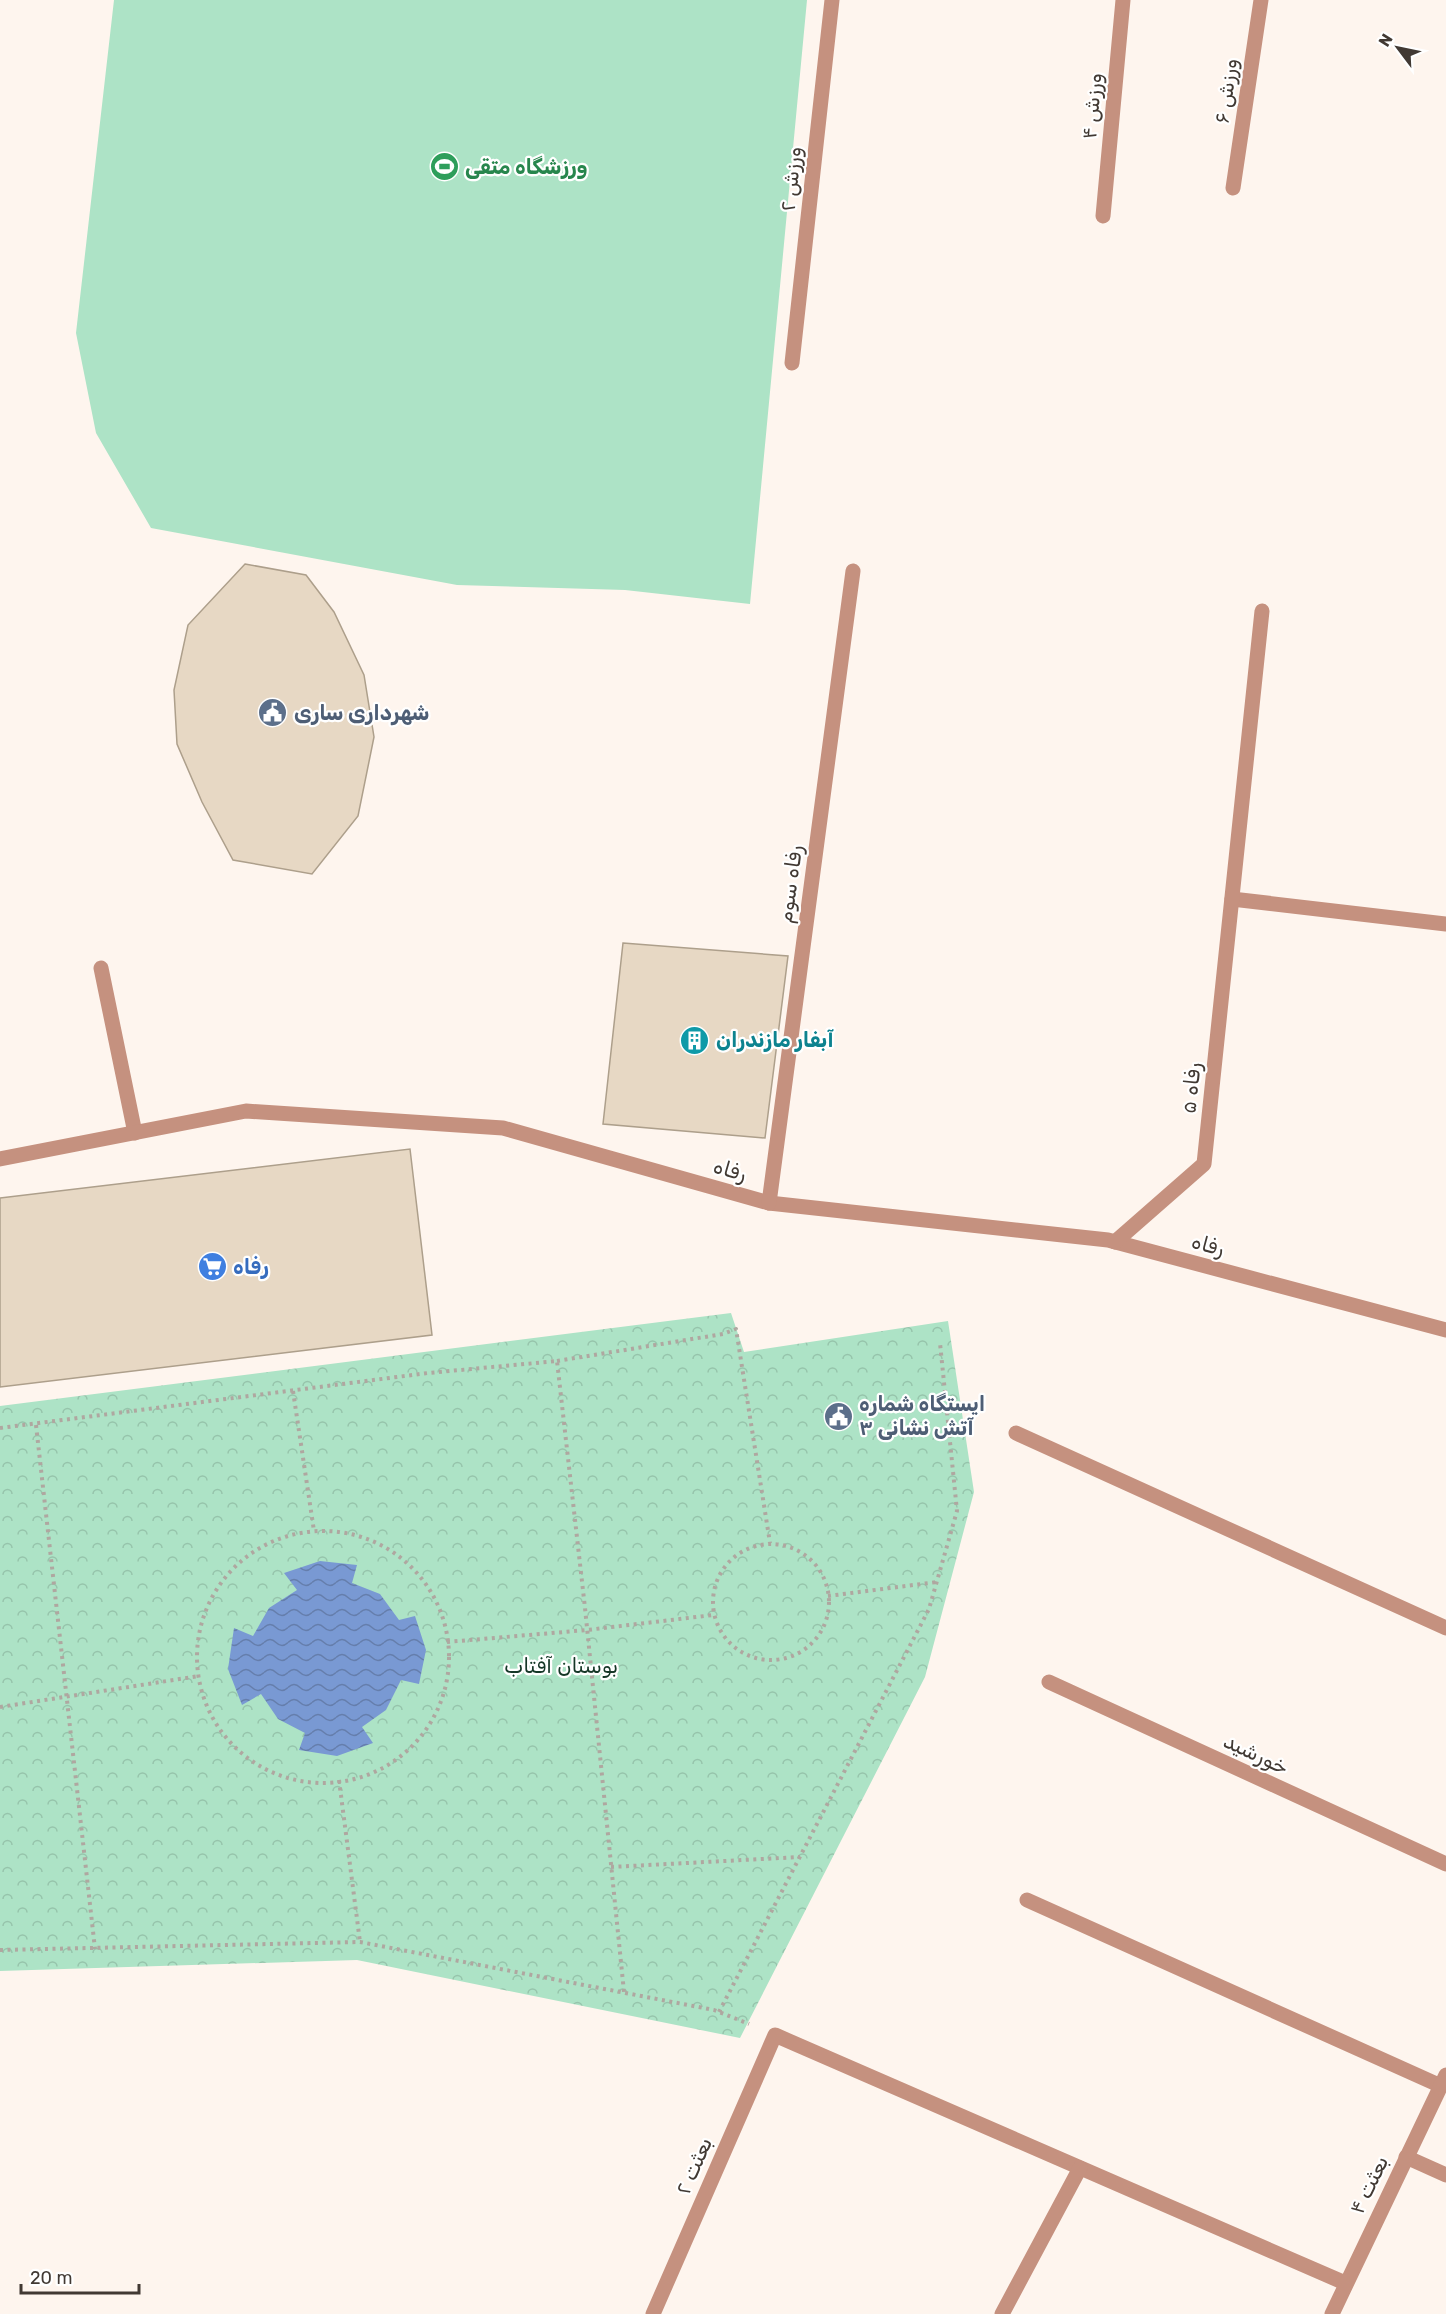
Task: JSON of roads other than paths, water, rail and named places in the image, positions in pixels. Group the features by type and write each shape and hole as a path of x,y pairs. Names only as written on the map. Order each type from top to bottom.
{"street":[{"name":"ورزش ۲","path":"792,363 832,0"},
{"name":"ورزش ۴","path":"1103,216 1123,0"},
{"name":"ورزش ۶","path":"1233,188 1261,0"},
{"name":"رفاه سوم","path":"769,1203 853,571"},
{"name":"رفاه ۵","path":"1115,1242 1204,1164 1262,611"},
{"path":"1232,899 1446,924"},
{"path":"101,968 135,1133"},
{"name":"رفاه","path":"0,1159 246,1111 503,1128 769,1203 1115,1242 1446,1330"},
{"path":"1016,1433 1446,1628"},
{"name":"خورشید","path":"1049,1682 1446,1864"},
{"path":"1027,1900 1443,2080"},
{"name":"بعثت ۲","path":"652,2314 775,2035 1080,2168"},
{"name":"بعثت ۴","path":"1332,2314 1443,2080"},
{"path":"1406,2157 1446,2175"},
{"path":"1002,2314 1080,2168 1345,2283"}],"water":[{"path":"320,1561 357,1565 352,1583 380,1594 399,1620 415,1616 426,1650 419,1684 401,1680 386,1710 362,1727 373,1743 337,1756 299,1750 305,1733 278,1719 261,1694 242,1705 228,1669 234,1628 253,1636 269,1608 297,1590 284,1573"}],"place":[{"name":"ورزشگاه متقی","path":"444,167"},
{"name":"شهرداری ساری","path":"273,713"},
{"name":"آبفار مازندران","path":"695,1040"},
{"name":"رفاه","path":"212,1267"},
{"name":"ایستگاه شماره ۳ آتش نشانی","path":"838,1416"}],"park label":[{"name":"بوستان آفتاب","path":"561,1666"}]}
